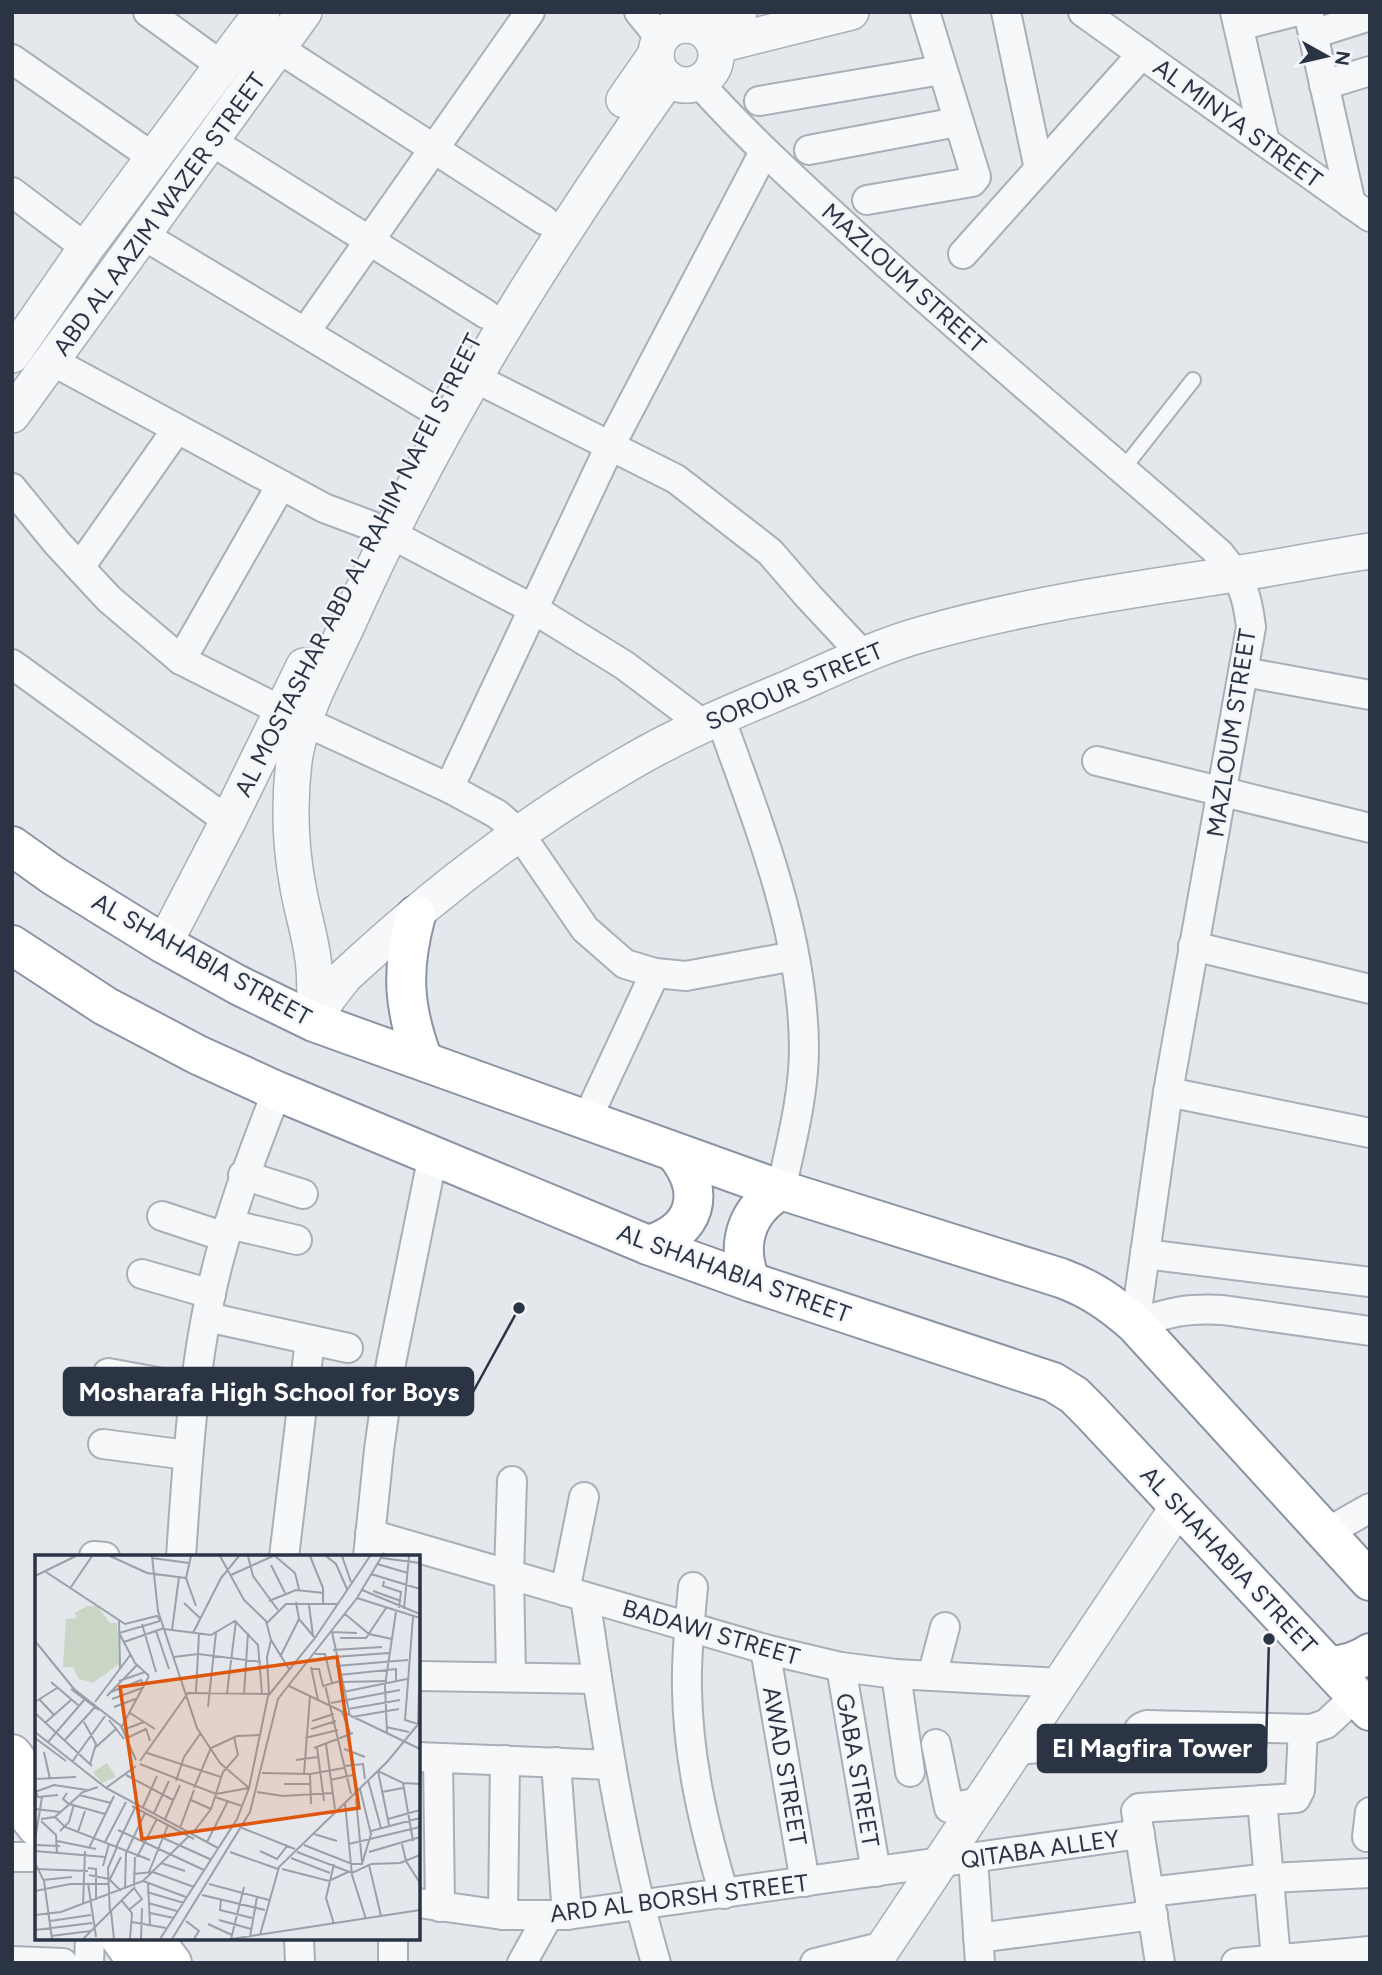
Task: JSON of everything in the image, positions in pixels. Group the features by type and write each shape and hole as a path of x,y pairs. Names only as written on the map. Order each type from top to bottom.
{"main road":[{"name":"AL SHAHABIA STREET","path":"12,846 54,876 164,944 238,985 314,1022 587,1119 676,1154 1088,1288 1115,1306 1135,1324 1370,1581"},
{"path":"416,915 408,944 406,1003 412,1032 423,1060"},
{"name":"AL SHAHABIA STREET","path":"13,948 105,1006 198,1055 277,1091 648,1245 1053,1382 1074,1395 1091,1412 1363,1704"},
{"path":"648,1245 667,1239 682,1226 692,1209 692,1179 689,1170 676,1154"},
{"path":"751,1282 743,1256 746,1229 759,1206 781,1190"},
{"path":"1330,1666 1346,1665 1361,1660 1370,1653"},
{"path":"24,1773 35,1819"},
{"path":"124,1940 159,1957"}],"street":[{"path":"148,12 222,66 272,57 432,150 544,220"},
{"name":"ABD AL AAZIM WAZER STREET","path":"12,355 86,248 262,12"},
{"name":"ABD AL AAZIM WAZER STREET","path":"12,415 304,12"},
{"path":"306,331 530,12"},
{"name":"MAZLOUM STREET","path":"639,12 674,56 764,152 922,296 1220,554 1236,574 1248,599 1251,627 1244,672 1168,1092 1135,1324"},
{"path":"674,56 739,12"},
{"path":"674,56 704,31 715,46 850,12"},
{"path":"867,200 975,180 976,174 957,122 925,12"},
{"path":"1006,12 1039,169"},
{"name":"AL MINYA STREET","path":"1083,12 1105,21 1142,54 1365,213"},
{"path":"1265,142 1237,19 1294,12"},
{"path":"1365,213 1324,85 1310,23 1370,16"},
{"path":"963,254 1142,54"},
{"name":"AL MOSTASHAR ABD AL RAHIM NAFEI STREET","path":"164,944 228,821 293,716 382,530 432,409 486,314 617,109 674,56"},
{"name":"AL MOSTASHAR ABD AL RAHIM NAFEI STREET","path":"382,530 436,446 512,313 674,56"},
{"path":"12,60 154,158"},
{"path":"222,66 219,94 232,112"},
{"path":"760,102 941,70"},
{"path":"1324,85 1370,71"},
{"path":"808,150 957,122"},
{"path":"211,141 486,314"},
{"path":"450,788 610,446 764,152"},
{"path":"12,192 86,248"},
{"path":"143,234 432,409"},
{"path":"52,361 324,508 382,530 535,610 712,721 777,878 799,978 804,1049 798,1111 781,1190"},
{"path":"475,378 676,479 770,552 864,656"},
{"path":"80,567 177,429"},
{"path":"181,660 281,485"},
{"path":"12,488 109,599 181,660 293,716 450,788 497,814 519,833 585,929 625,964 655,973 686,976 794,956"},
{"name":"SOROUR STREET","path":"314,1022 345,976 519,833 633,761 712,721 864,656 923,634 1047,605 1141,587 1370,551"},
{"path":"12,664 228,821"},
{"path":"1244,672 1370,695"},
{"name":"AL MOSTASHAR ABD AL RAHIM NAFEI STREET","path":"293,716 294,758 290,803 298,887 313,960 316,991 314,1022"},
{"path":"1097,761 1370,828"},
{"path":"1194,946 1370,989"},
{"path":"587,1119 655,973"},
{"path":"181,1555 187,1455 209,1305 243,1175 277,1091"},
{"path":"1168,1092 1370,1133"},
{"path":"369,1545 391,1363 433,1155"},
{"path":"243,1175 303,1195"},
{"path":"162,1216 227,1230 297,1240"},
{"path":"1145,1254 1370,1282"},
{"path":"142,1274 209,1305 310,1340 348,1348"},
{"path":"1135,1324 1174,1311 1199,1309 1370,1331"},
{"path":"284,1555 310,1340"},
{"path":"108,1373 196,1389"},
{"path":"103,1444 187,1455"},
{"path":"511,1677 509,1574 512,1482"},
{"path":"584,1497 575,1594 597,1679 639,1906 656,1963"},
{"path":"815,1963 878,1955 956,1861 980,1802 1178,1507"},
{"path":"1326,1533 1370,1508"},
{"name":"BADAWI STREET","path":"369,1545 417,1555"},
{"name":"BADAWI STREET","path":"420,1556 509,1574 765,1649 841,1667 897,1674 1060,1683"},
{"path":"693,1587 687,1689 694,1768 706,1834 724,1894"},
{"path":"932,1676 945,1627"},
{"name":"AWAD STREET","path":"765,1649 805,1882"},
{"name":"GABA STREET","path":"841,1667 876,1872"},
{"path":"897,1674 910,1772"},
{"path":"420,1676 597,1679"},
{"path":"1015,1750 1130,1741 1137,1736 1141,1726 1147,1725 1311,1729 1363,1704"},
{"name":"QITABA ALLEY","path":"956,1861 1138,1822 1139,1808 1296,1798 1299,1795 1303,1729"},
{"path":"936,1744 949,1808 980,1802"},
{"path":"429,1905 428,1758 611,1765"},
{"path":"503,1914 505,1760"},
{"path":"522,1963 558,1915 556,1762"},
{"path":"1262,1800 1269,1878 1290,1959"},
{"path":"1138,1822 1160,1963"},
{"path":"12,1857 35,1857"},
{"path":"956,1861 979,1951 1151,1903 1269,1878 1370,1872"},
{"name":"ARD AL BORSH STREET","path":"429,1905 503,1914 558,1915 956,1861"},
{"path":"89,1963 90,1940"},
{"path":"299,1940 300,1963"},
{"path":"393,1940 393,1963"},
{"path":"1236,1963 1370,1951"},
{"path":"12,1961 63,1963"}],"lane":[{"path":"1123,469 1193,380"}],"place":[{"name":"Mosharafa High School for Boys","path":"519,1308"},
{"name":"El Magfira Tower","path":"1269,1639"}]}
